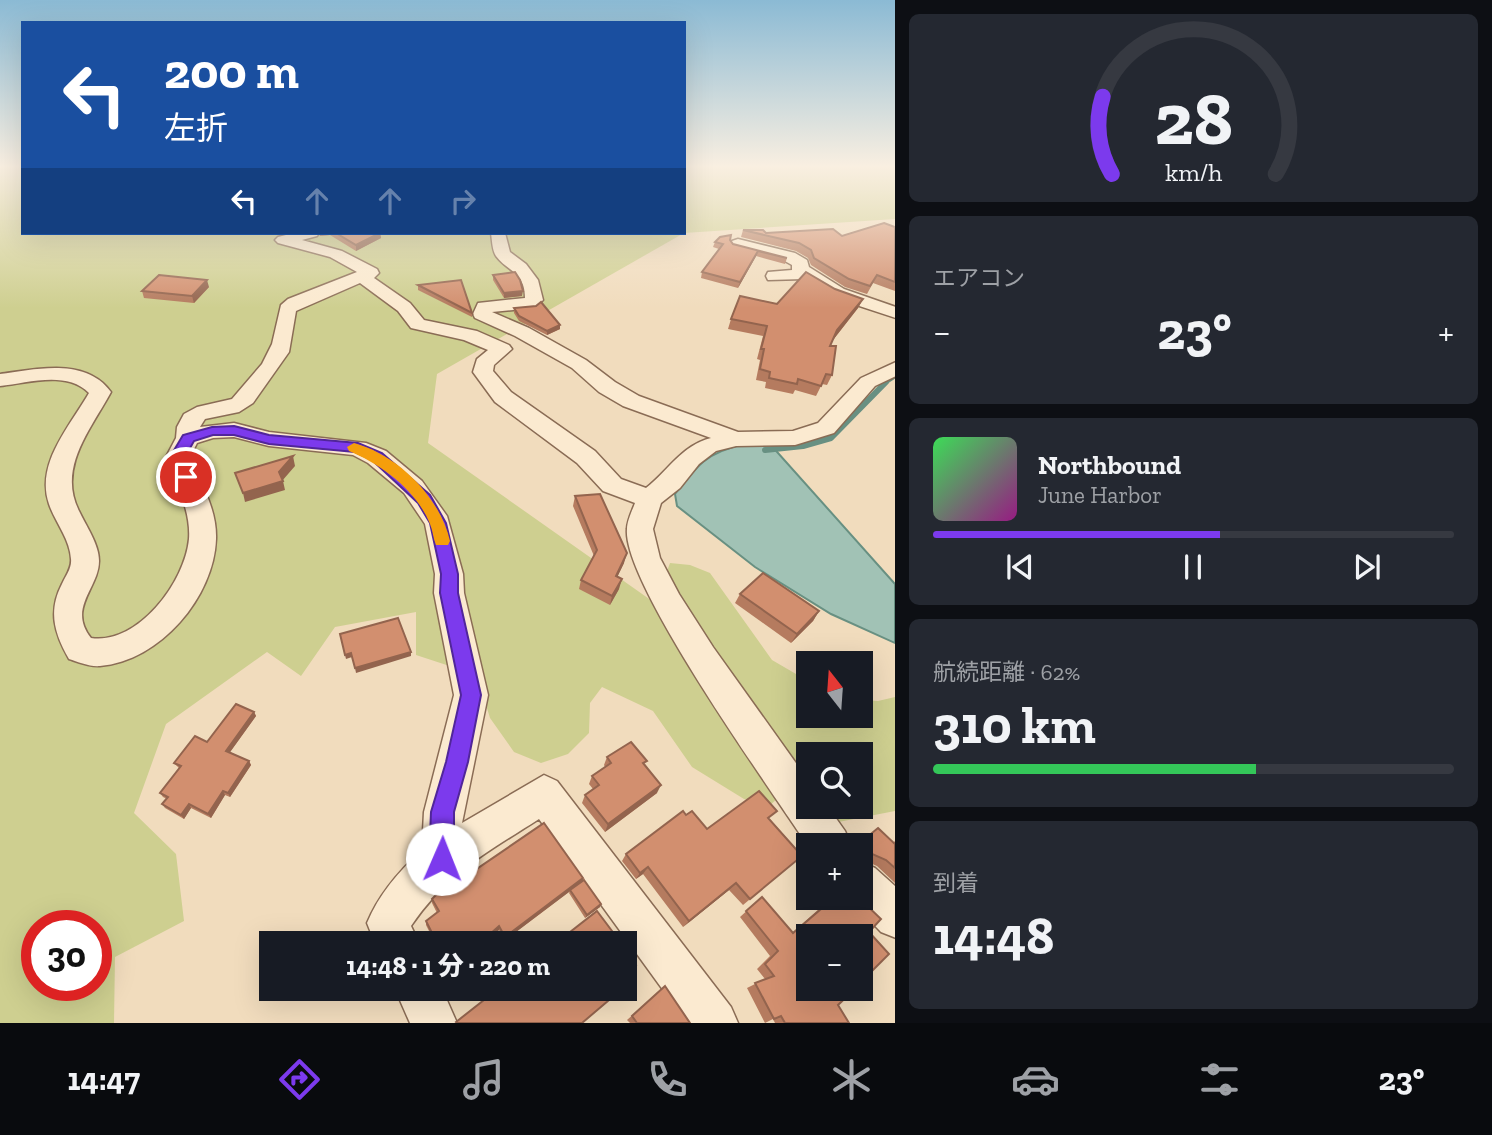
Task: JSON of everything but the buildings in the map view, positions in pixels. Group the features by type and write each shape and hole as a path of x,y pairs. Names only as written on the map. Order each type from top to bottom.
{"street":[{"path":"0,380 69,374 94,383 100,392 69,440 57,492 85,557 83,573 70,596 71,636 80,649 100,653 125,646 148,631 174,608 194,580 200,555 201,518 178,457 188,438 187,425 190,419 199,413 241,403 278,358 284,340 287,309 294,303 371,273 336,254 283,240 304,235"},
{"path":"498,235 503,254 516,262 536,292 534,300 529,304 484,307 482,314 522,332 579,364 607,387 631,401 736,439"},
{"path":"738,244 789,256 801,263 800,269 805,274"},
{"path":"774,276 805,274 817,278 838,293 895,313"},
{"path":"363,278 404,307 418,324 470,335 502,349 484,363 483,372 503,397 586,457 612,485 649,499"},
{"path":"823,833 702,657 668,602 646,558 640,528 649,499 671,482 690,458 708,446 736,439 795,438 826,428 868,382 895,368"},
{"path":"188,438 212,431 234,430 269,439 358,448 377,457 413,487 431,511 438,523 449,574 449,593 471,695 443,812 442,859"},
{"path":"392,931 388,923 414,886 442,859 544,793 715,1023"},
{"path":"873,894 895,917"},
{"path":"424,1001 434,1023"}],"green space":[{"path":"0,213 21,213 21,235 680,235 437,374 428,443 662,608 786,791 769,806 744,799 692,767 653,711 602,687 590,703 589,733 568,754 541,763 514,752 490,718 477,675 416,655 416,612 335,627 301,676 267,652 166,724 134,813 176,854 184,921 115,957 114,1023 0,1023"},
{"path":"686,213 895,213 895,219 686,233"},
{"path":"670,563 690,565 710,573 772,660 796,674 796,728 873,728 873,701 895,697 895,811 873,815 873,742 796,742 796,777 685,613 666,574"},
{"path":"824,819 854,819 828,824"}],"shaded area":[{"path":"745,444 770,444 895,584 895,643 831,614 755,567 677,506 675,494 704,461 721,451"}],"waterway":[{"path":"884,383 895,376"},
{"path":"765,450 803,446 831,438 886,382"}],"slow traffic":[{"path":"354,447 377,457 413,487 424,499 438,523 442,541"}],"route":[{"path":"186,477 178,457 188,438 212,431 234,430 269,439 358,448 377,457 424,499 438,523 449,574 449,593 471,695 443,812 442,859"}]}
